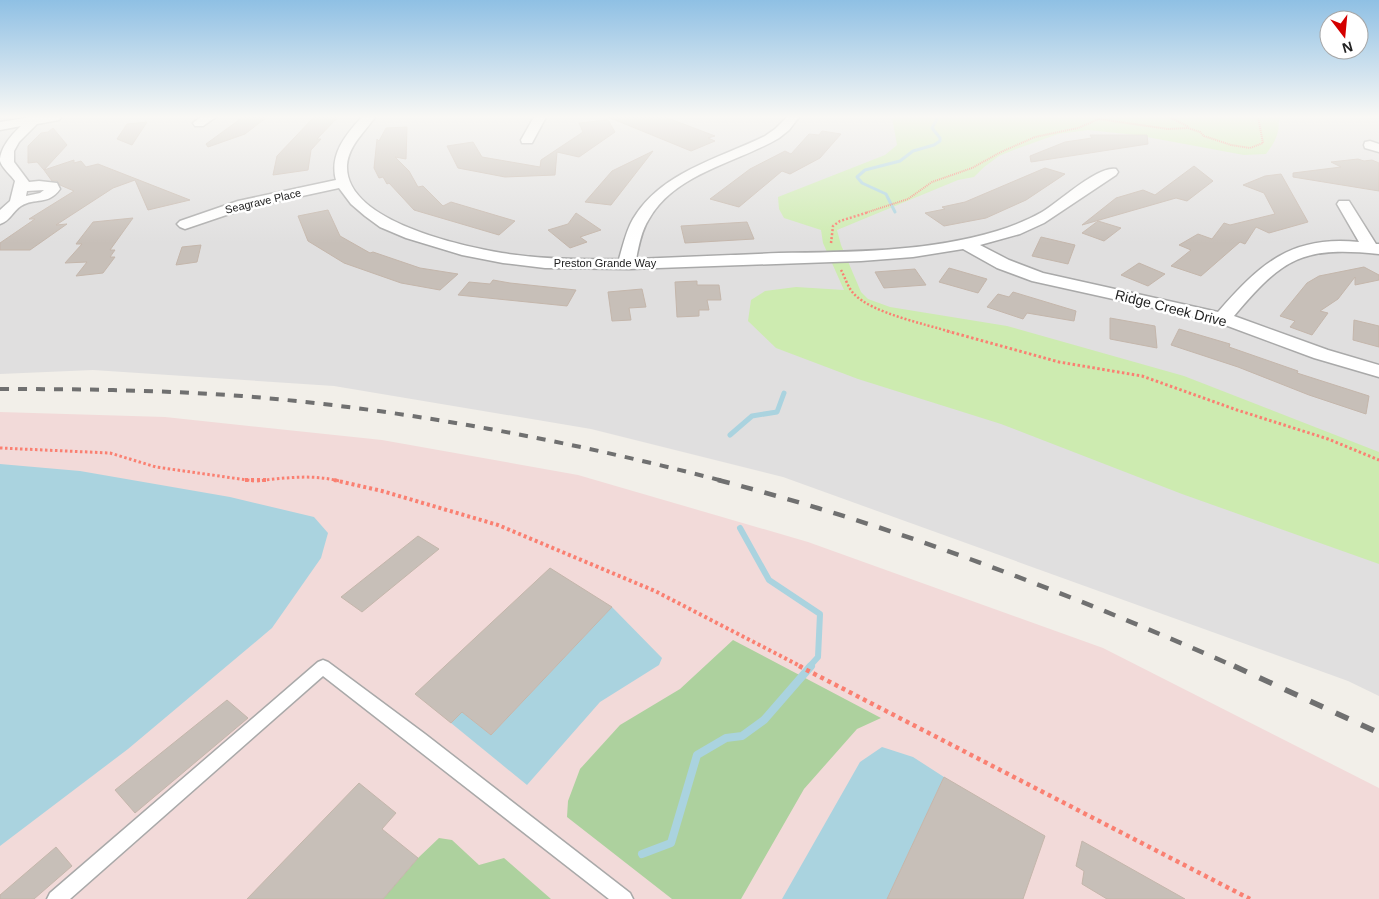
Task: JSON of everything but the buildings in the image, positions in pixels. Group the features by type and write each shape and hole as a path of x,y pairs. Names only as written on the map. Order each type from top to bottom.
{"street":[{"path":"340,159 342,183"},
{"path":"626,264 638,225 653,202 688,178 727,159"},
{"path":"0,218 17,202 22,187 22,181 6,170"},
{"name":"Preston Grande Way","path":"342,183 362,208 377,218 414,236 437,244 466,252 531,262 626,264 905,252 965,244 1012,231 1040,219 1061,207 1098,178 1111,172"},
{"name":"Seagrave Place","path":"185,224 243,204 342,183"},
{"path":"17,202 45,196 53,188 39,185 22,187"},
{"path":"1344,204 1375,248"},
{"name":"Ridge Creek Drive","path":"965,244 1003,264 1038,277 1222,318 1321,354 1379,370"},
{"path":"1222,318 1260,275 1283,258 1308,249 1325,246 1375,248"}],"lane":[{"path":"56,899 323,667 419,738 624,899"}],"path":[{"path":"988,159 972,168 932,182 903,201 846,218 833,226 830,235 832,245 846,281 853,293 862,300 891,314 1060,362 1142,376 1237,410 1328,439 1379,460"},
{"path":"0,448 110,453 156,467 255,481 290,477 323,477 347,482 498,525 655,591 1250,899"}],"shaded area":[{"path":"0,159 1379,159 1379,696 1348,681 783,477 591,429 334,386 93,370 0,374"},
{"path":"0,412 165,417 382,440 578,475 808,542 1103,648 1379,788 1379,899 0,899"}],"green space":[{"path":"875,159 995,159 974,177 958,180 837,230 841,245 861,292 868,299 890,307 1007,326 1184,376 1379,452 1379,564 1182,494 1001,424 858,379 776,348 748,321 751,300 765,291 796,287 844,290 823,243 821,230 784,218 779,209 778,197"},
{"path":"733,640 881,718 857,729 804,789 741,899 672,899 567,817 568,801 580,769 620,725 680,689"},
{"path":"439,838 452,840 479,865 504,858 551,899 383,899 418,858"}],"water":[{"path":"0,464 80,471 230,497 314,517 328,533 321,558 272,628 128,749 0,846"},
{"path":"612,607 662,658 659,665 600,702 527,785 451,723 462,712 491,735"},
{"path":"882,747 913,757 944,777 887,899 782,899 860,762"}],"waterway":[{"path":"895,212 886,194 862,183 857,177 865,170 903,159"},
{"path":"730,435 752,416 777,412 784,393"},
{"path":"740,528 769,580 820,614 818,657 809,667"},
{"path":"642,854 671,843 697,755 726,738 742,736 764,720 811,666"}],"railway":[{"path":"0,389 121,390 212,394 363,409 484,428 545,440 604,452 723,481"},
{"path":"718,480 850,518 981,563 1109,613 1236,667"},
{"path":"1234,666 1379,733"}]}
